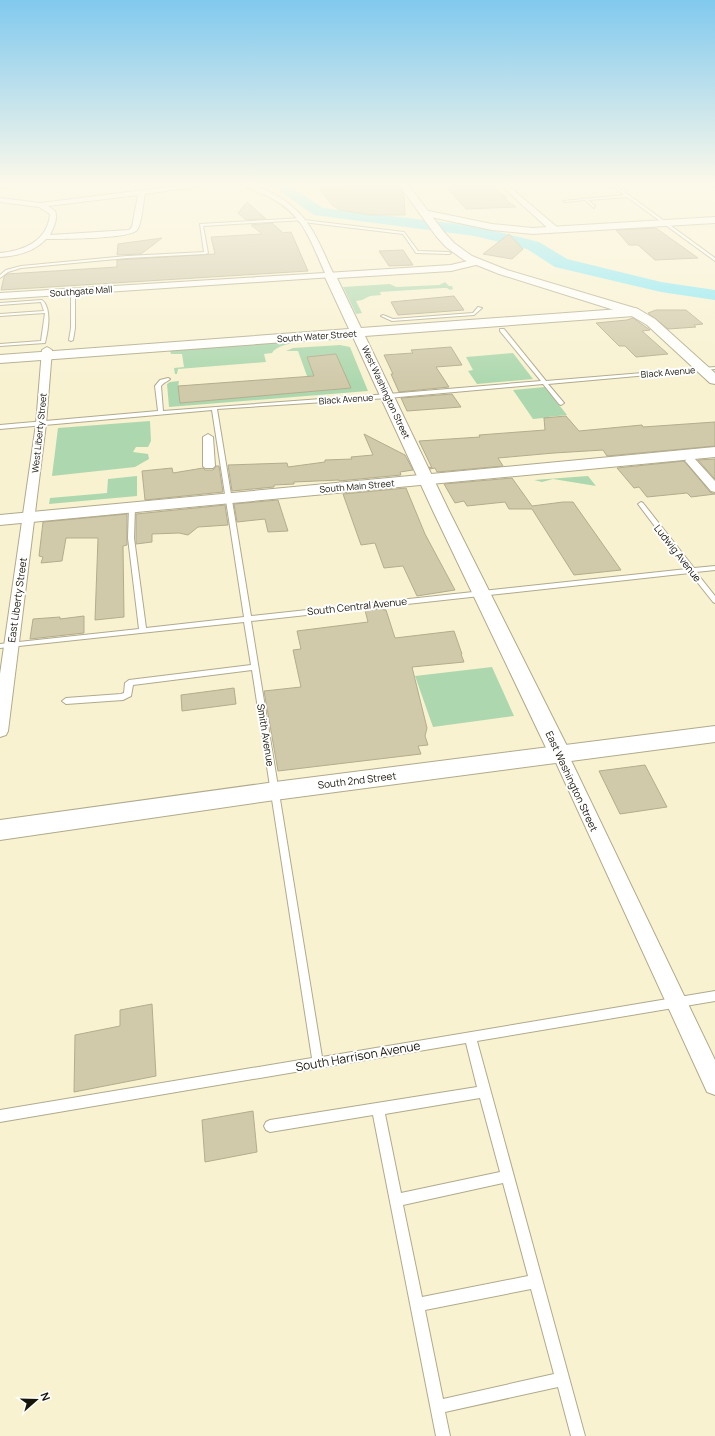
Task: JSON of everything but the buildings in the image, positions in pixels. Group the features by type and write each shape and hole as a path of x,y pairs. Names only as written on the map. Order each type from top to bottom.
{"main road":[{"path":"450,268 450,249 476,262 503,272 627,308 651,322 709,369 715,380"},
{"path":"330,275 450,268 476,262"},
{"name":"West Washington Street","path":"330,275 426,479"},
{"name":"South Water Street","path":"0,359 47,353 357,330 634,312"},
{"name":"South Water Street","path":"0,353 47,353"},
{"name":"South Main Street","path":"0,520 715,452"},
{"name":"East Washington Street","path":"426,479 560,754"},
{"name":"South 2nd Street","path":"0,830 275,791 715,734"}],"street":[{"path":"0,255 17,253 27,249"},
{"name":"West Washington Street","path":"317,249 330,275"},
{"name":"Southgate Mall","path":"0,296 42,297 73,291 330,275"},
{"name":"West Liberty Street","path":"29,517 41,424 47,353"},
{"path":"208,437 209,466"},
{"path":"691,461 715,488"},
{"name":"East Liberty Street","path":"0,731 5,646 29,517"},
{"name":"East Washington Street","path":"560,754 715,1084"}],"lane":[{"path":"0,277 7,270 21,267 127,257 206,253 205,249"},
{"path":"415,249 417,252 450,249"},
{"path":"700,249 715,260"},
{"path":"71,340 73,328 73,291"},
{"path":"0,304 42,297 47,312 43,342 0,345"},
{"path":"383,316 392,320 474,314 480,308"},
{"path":"0,315 47,312"},
{"path":"502,330 561,403"},
{"name":"Black Avenue","path":"0,427 214,408 388,396 709,369"},
{"path":"161,413 158,386 162,381 168,379"},
{"name":"Smith Avenue","path":"214,408 318,1063"},
{"name":"Ludwig Avenue","path":"641,504 715,601"},
{"path":"132,507 131,538 143,630"},
{"name":"South Central Avenue","path":"5,646 248,618 715,568"},
{"path":"66,701 123,697 128,694 129,683 256,667"},
{"name":"South Harrison Avenue","path":"0,1116 715,996"},
{"path":"470,1037 578,1436"},
{"path":"270,1126 484,1092"},
{"path":"378,1109 442,1436"},
{"path":"396,1200 507,1176"},
{"path":"417,1305 536,1281"},
{"path":"437,1407 563,1379"}],"green space":[{"path":"445,282 449,286 452,286 453,289 450,290 447,288 442,288 380,292 381,295 370,296 356,301 362,313 356,314 343,287 390,284 396,287 439,285"},
{"path":"341,336 342,340 304,342 284,345 277,348 272,353 264,354 266,362 178,369 177,374 175,374 174,368 184,367 182,354 171,354 170,350"},
{"path":"340,345 350,347 368,391 169,407 167,384 170,382 179,381 178,387 180,403 350,388 336,355 307,357 314,376 307,376 298,351 286,351 293,348"},
{"path":"513,353 533,379 477,384 468,371 473,370 466,357"},
{"path":"545,387 567,415 548,417 550,422 547,422 543,418 533,419 513,390"},
{"path":"150,421 151,441 148,447 136,447 133,452 148,454 149,459 135,467 52,476 58,428"},
{"path":"137,476 137,496 49,504 50,498 107,493 108,479"},
{"path":"588,476 596,486 553,479 542,482 534,480"},
{"path":"492,667 514,716 433,727 415,676"}],"waterway":[{"path":"539,249 561,263 661,287 715,295"}]}
